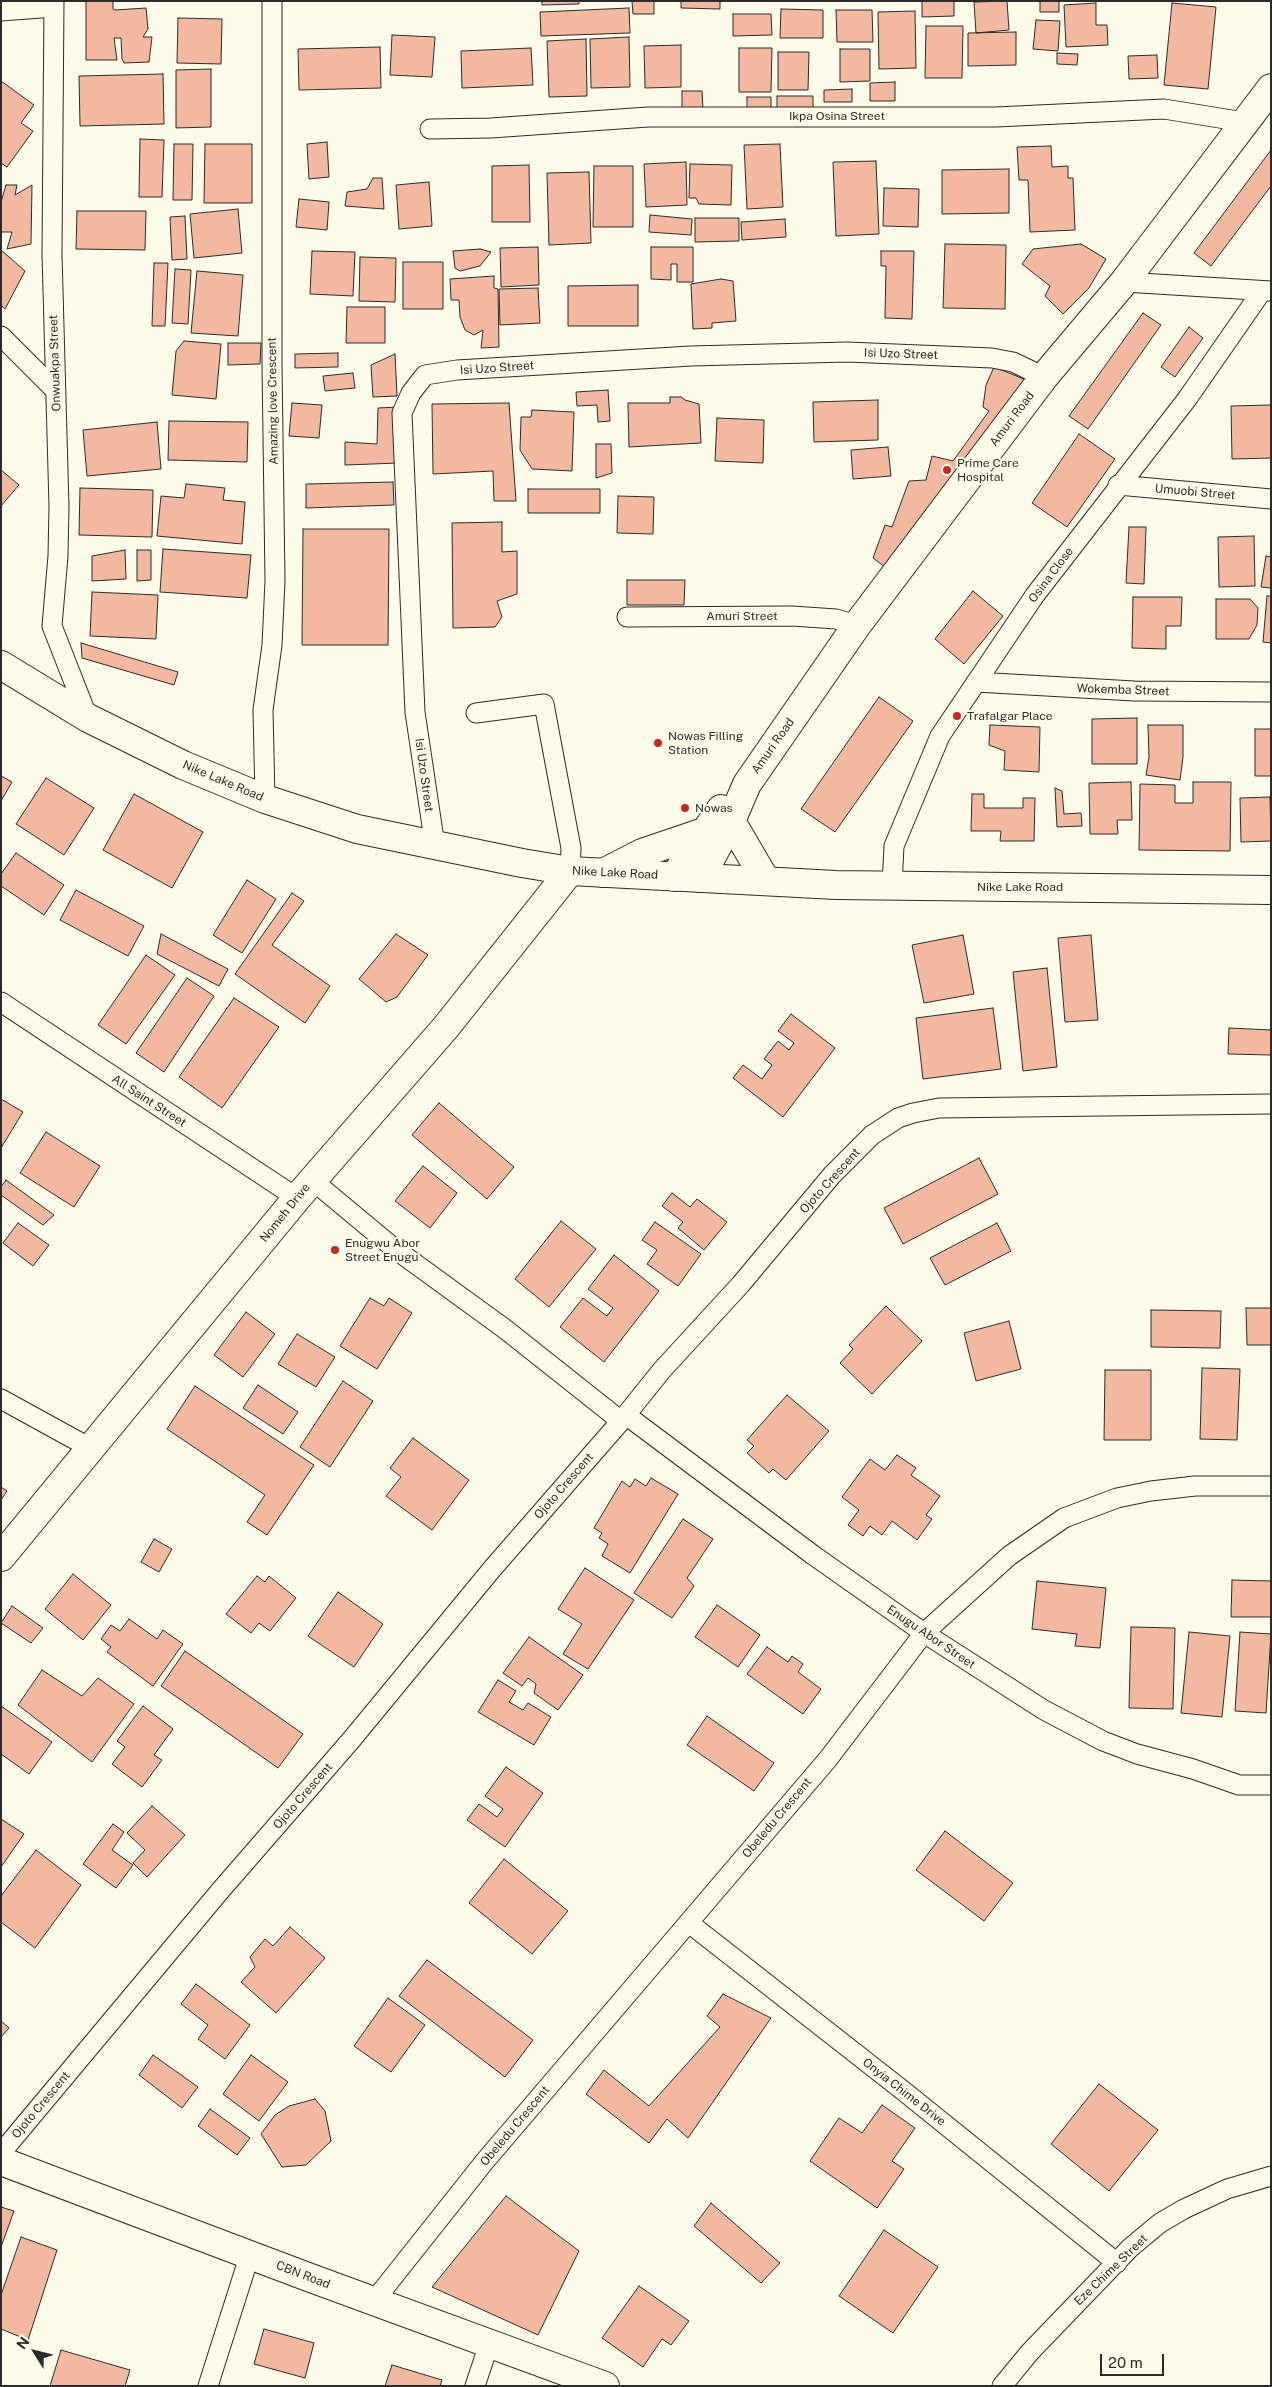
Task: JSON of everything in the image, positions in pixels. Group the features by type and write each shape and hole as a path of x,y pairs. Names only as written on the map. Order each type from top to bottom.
{"main road":[{"name":"Amuri Road","path":"687,877 731,821 747,784 857,626 1044,377 1124,282 1271,88"},
{"name":"Nike Lake Road","path":"1,665 88,718 184,765 265,799 357,829 434,846 570,871 766,882 892,886 1271,890"},
{"name":"Amuri Road","path":"687,877 704,832 734,791 747,784"},
{"path":"731,821 766,882"},
{"path":"604,873 642,853 704,832"},
{"name":"Nomeh Drive","path":"1,1557 305,1189 446,1027 570,871"},
{"name":"CBN Road","path":"1,2161 605,2386"}],"street":[{"name":"Amazing love Crescent","path":"265,799 263,710 272,645 275,581 272,364 272,1"},
{"path":"1,11 54,4"},
{"name":"Onwuakpa Street","path":"54,4 52,254 58,546 52,626 88,718"},
{"name":"Ikpa Osina Street","path":"430,129 491,128 648,117 996,117 1164,109 1244,122"},
{"path":"1124,282 1267,291"},
{"name":"Osina Close","path":"892,886 894,846 940,736 1035,595 1267,291"},
{"path":"1,336 56,391"},
{"name":"Isi Uzo Street","path":"434,846 416,712 402,413 411,393 425,375 457,370 691,356 847,352 992,358 1013,362 1044,377"},
{"name":"Umuobi Street","path":"1118,486 1271,499"},
{"name":"Amuri Street","path":"627,617 792,616 836,619 857,626"},
{"name":"Wokemba Street","path":"976,682 1134,691 1271,692"},
{"path":"476,713 544,704 570,848 570,871"},
{"name":"All Saint Street","path":"1,1002 305,1189 395,1249 624,1418"},
{"name":"Ojoto Crescent","path":"1,2153 220,1890 352,1739 492,1569 624,1418 662,1370 741,1284 832,1175 872,1135 898,1118 939,1108 970,1106 1271,1104"},
{"path":"1,1399 92,1449"},
{"name":"Enugu Abor Street","path":"624,1418 924,1633 1044,1710 1112,1745 1239,1785 1271,1785"},
{"name":"Obeledu Crescent","path":"374,2301 485,2161 828,1759 924,1633 1015,1551 1048,1527 1086,1508 1151,1491 1194,1486 1271,1486"},
{"name":"Onyia Chime Drive","path":"688,1923 901,2089 1117,2263"},
{"name":"Eze Chime Street","path":"1002,2386 1030,2352 1130,2248 1160,2224 1184,2209 1227,2189 1271,2176"},
{"path":"208,2386 250,2254"},
{"path":"475,2386 488,2344"}],"building":[{"path":"86,1 113,1 113,9 115,10 146,8 148,29 143,37 152,37 149,62 124,63 122,59 121,38 114,38 117,60 86,60"},
{"path":"542,1 579,1 579,4 542,5"},
{"path":"632,1 654,1 654,14 633,14"},
{"path":"681,1 720,1 720,9 681,8"},
{"path":"922,1 954,1 954,16 922,17"},
{"path":"1007,1 1009,30 976,33 974,2"},
{"path":"1040,1 1059,1 1059,12 1040,12"},
{"path":"1096,3 1096,25 1107,25 1108,45 1066,47 1064,5"},
{"path":"1172,3 1216,7 1208,89 1164,85"},
{"path":"629,8 630,33 541,36 540,12"},
{"path":"781,9 823,10 823,38 780,38"},
{"path":"836,10 872,10 873,42 837,42"},
{"path":"915,11 916,68 879,69 878,12"},
{"path":"733,14 771,14 772,35 733,36"},
{"path":"178,18 222,19 221,64 177,63"},
{"path":"1036,20 1060,21 1058,51 1033,49"},
{"path":"926,26 963,26 962,78 925,78"},
{"path":"1016,32 1016,65 968,66 968,33"},
{"path":"392,35 435,37 432,77 390,75"},
{"path":"629,37 630,87 591,88 590,39"},
{"path":"586,39 587,96 549,97 547,41"},
{"path":"681,45 681,87 645,88 644,46"},
{"path":"380,47 381,88 299,90 298,49"},
{"path":"531,48 533,85 462,88 461,51"},
{"path":"739,48 772,48 771,92 739,92"},
{"path":"840,49 870,49 870,81 840,82"},
{"path":"778,52 809,52 808,90 778,90"},
{"path":"1057,53 1078,54 1077,65 1057,64"},
{"path":"1157,55 1158,78 1129,79 1128,56"},
{"path":"211,69 211,127 176,128 176,70"},
{"path":"163,74 164,124 80,126 79,76"},
{"path":"1,81 34,105 21,123 33,131 7,167 1,163"},
{"path":"895,82 895,101 870,101 870,83"},
{"path":"852,89 852,102 824,102 824,90"},
{"path":"682,91 702,91 703,110 682,110"},
{"path":"777,96 813,96 813,109 777,110"},
{"path":"747,97 771,97 771,111 747,111"},
{"path":"140,139 164,140 162,197 139,197"},
{"path":"327,142 329,177 309,179 307,144"},
{"path":"174,144 193,144 192,200 173,200"},
{"path":"205,144 252,144 252,203 204,203"},
{"path":"780,144 783,207 747,209 744,145"},
{"path":"1051,146 1052,167 1068,166 1068,178 1073,178 1075,230 1030,232 1028,180 1019,180 1017,147"},
{"path":"1271,150 1271,186 1211,266 1194,253"},
{"path":"876,161 879,234 836,236 833,162"},
{"path":"686,162 687,205 646,207 644,164"},
{"path":"690,164 732,165 731,205 699,204 696,198 689,198"},
{"path":"529,165 530,222 492,222 492,166"},
{"path":"594,166 633,166 633,227 593,227"},
{"path":"1009,169 1009,213 942,214 942,170"},
{"path":"589,172 591,243 549,245 547,173"},
{"path":"373,178 382,178 384,209 345,206 347,192 367,189"},
{"path":"429,182 432,226 399,229 396,185"},
{"path":"6,185 17,185 15,195 32,185 31,244 7,249 12,232 1,232 1,202"},
{"path":"884,188 919,189 918,227 883,226"},
{"path":"299,199 329,202 327,230 296,227"},
{"path":"238,209 242,253 194,258 190,214"},
{"path":"77,211 146,211 145,250 76,249"},
{"path":"650,215 692,219 691,235 649,232"},
{"path":"185,216 187,259 172,260 170,217"},
{"path":"695,218 739,218 739,241 695,242"},
{"path":"785,219 786,237 742,240 741,222"},
{"path":"945,244 1006,245 1005,309 943,308"},
{"path":"1081,244 1106,259 1089,288 1063,314 1045,296 1050,286 1022,264 1033,249"},
{"path":"538,247 539,285 501,287 500,248"},
{"path":"651,247 693,247 693,282 677,282 677,264 671,264 671,280 651,279"},
{"path":"480,249 491,252 480,266 460,271 455,268 453,251"},
{"path":"1,250 25,271 5,309 1,305"},
{"path":"312,251 355,252 353,296 310,294"},
{"path":"881,251 914,251 912,319 885,318 886,266 881,266"},
{"path":"360,257 396,258 395,302 359,301"},
{"path":"403,262 443,262 443,309 403,309"},
{"path":"154,263 168,263 165,326 152,326"},
{"path":"175,269 191,270 188,324 172,323"},
{"path":"197,271 243,275 238,336 191,333"},
{"path":"494,276 494,288 498,289 499,347 481,348 483,330 474,335 465,330 460,317 459,300 451,300 450,279"},
{"path":"721,279 733,281 736,321 712,323 712,328 693,329 691,284"},
{"path":"638,285 638,326 568,326 568,286"},
{"path":"538,288 540,323 500,325 499,289"},
{"path":"347,307 385,307 385,343 346,343"},
{"path":"1143,313 1161,325 1088,429 1069,416"},
{"path":"1189,327 1203,338 1175,377 1161,367"},
{"path":"184,341 221,344 216,399 172,395 176,351"},
{"path":"228,343 261,343 260,364 228,365"},
{"path":"338,353 338,367 295,368 295,354"},
{"path":"395,354 397,396 373,397 371,365"},
{"name":"Prime Care Hospital","path":"994,367 1034,383 889,570 873,558 885,525 892,527 909,481 926,480 932,456 953,461 989,411 983,407 986,385"},
{"path":"353,373 355,388 325,391 323,376"},
{"path":"608,390 610,421 598,422 597,405 577,406 576,392"},
{"path":"670,397 681,397 699,404 701,443 629,447 628,403 670,403"},
{"path":"878,400 878,440 814,442 813,402"},
{"path":"292,403 322,405 319,438 289,436"},
{"path":"509,403 516,501 494,501 493,471 433,474 432,404"},
{"path":"1271,405 1271,458 1232,459 1231,406"},
{"path":"398,407 399,463 345,465 345,442 377,444 378,408"},
{"path":"532,410 574,412 572,471 532,469 520,450 521,417 531,417"},
{"path":"717,418 764,420 763,463 715,461"},
{"path":"169,421 248,422 247,462 168,460"},
{"path":"157,422 161,469 87,476 83,430"},
{"path":"1079,434 1115,459 1067,527 1032,503"},
{"path":"596,444 611,444 612,473 596,478"},
{"path":"888,447 891,476 853,479 851,450"},
{"path":"1,470 19,485 1,506"},
{"path":"393,482 394,505 306,508 306,484"},
{"path":"186,484 225,488 223,500 245,502 242,544 157,536 161,496 184,498"},
{"path":"80,488 153,490 152,537 79,535"},
{"path":"528,489 600,489 600,513 528,513"},
{"path":"618,496 654,497 653,534 617,533"},
{"path":"502,522 502,552 517,551 517,594 497,601 502,617 495,627 453,628 452,523"},
{"path":"1129,527 1146,527 1144,584 1126,583"},
{"path":"303,529 389,529 388,645 302,645"},
{"path":"1254,536 1255,586 1219,587 1218,537"},
{"path":"163,549 251,555 247,598 160,592"},
{"path":"125,550 126,579 92,581 92,556"},
{"path":"137,550 151,550 151,580 137,581"},
{"path":"1266,556 1271,557 1271,588 1261,587"},
{"path":"627,580 685,580 684,605 627,605"},
{"path":"973,591 1003,616 964,664 935,639"},
{"path":"92,592 158,595 156,639 90,636"},
{"path":"1267,596 1271,596 1271,643 1263,642"},
{"path":"1133,597 1182,597 1181,626 1166,626 1166,649 1132,648"},
{"path":"1216,599 1250,599 1258,608 1257,625 1249,639 1216,639"},
{"path":"81,643 178,672 174,685 82,658"},
{"path":"879,697 913,721 835,832 801,809"},
{"path":"1137,718 1137,764 1092,764 1092,719"},
{"path":"990,725 1040,727 1039,772 1004,770 1005,751 989,745"},
{"path":"1148,725 1183,725 1183,757 1180,780 1146,775 1149,757"},
{"path":"1255,729 1271,729 1271,776 1255,776"},
{"path":"1,776 12,782 1,801"},
{"path":"46,778 94,808 64,855 16,824"},
{"path":"1131,782 1132,820 1117,820 1118,834 1090,834 1089,783"},
{"path":"1193,782 1231,782 1230,851 1139,850 1140,784 1175,785 1175,803 1193,803"},
{"path":"1055,788 1062,791 1064,814 1081,813 1082,826 1057,827"},
{"path":"134,794 203,832 172,888 103,850"},
{"path":"972,794 984,794 984,808 1023,808 1023,798 1035,798 1034,841 1000,841 1001,831 971,831"},
{"path":"1270,797 1271,841 1241,842 1240,798"},
{"path":"16,853 64,885 44,915 1,886 1,874"},
{"path":"247,880 276,899 242,953 213,935"},
{"path":"76,890 144,926 128,956 60,920"},
{"path":"292,893 304,901 272,945 330,986 305,1023 235,974"},
{"path":"161,934 228,969 219,986 157,954"},
{"path":"396,934 428,955 397,997 386,1002 359,979"},
{"path":"963,935 974,994 924,1003 912,945"},
{"path":"1091,935 1098,1020 1065,1022 1058,938"},
{"path":"146,955 175,975 126,1044 98,1025"},
{"path":"1047,968 1057,1067 1023,1071 1013,972"},
{"path":"187,978 214,996 164,1072 136,1053"},
{"path":"234,998 279,1027 222,1108 179,1077"},
{"path":"993,1008 1001,1069 923,1079 916,1018"},
{"path":"791,1014 835,1048 783,1117 733,1078 743,1065 762,1079 772,1065 764,1059 778,1041 789,1050 794,1043 778,1031"},
{"path":"1229,1028 1271,1030 1271,1055 1228,1054"},
{"path":"1,1099 23,1112 1,1148"},
{"path":"439,1103 514,1167 487,1199 412,1135"},
{"path":"46,1132 100,1166 74,1207 20,1173"},
{"path":"979,1158 998,1194 903,1244 884,1208"},
{"path":"423,1166 457,1193 430,1228 395,1201"},
{"path":"6,1180 54,1215 43,1225 1,1195 1,1187"},
{"path":"672,1193 690,1207 697,1199 727,1222 704,1250 678,1228 683,1222 662,1206"},
{"path":"561,1221 596,1249 549,1307 515,1279"},
{"path":"655,1222 701,1254 678,1286 647,1264 657,1250 642,1240"},
{"path":"18,1223 49,1245 33,1266 3,1243"},
{"path":"997,1223 1011,1251 945,1285 930,1258"},
{"path":"614,1255 659,1291 604,1362 560,1327 583,1298 607,1316 613,1308 588,1289"},
{"path":"370,1298 384,1306 389,1298 412,1313 377,1369 340,1346"},
{"path":"886,1306 922,1341 872,1394 840,1363 853,1349 849,1345"},
{"path":"1246,1308 1271,1308 1271,1345 1247,1345"},
{"path":"1151,1310 1221,1311 1220,1348 1151,1347"},
{"path":"246,1312 275,1334 243,1377 214,1355"},
{"path":"1009,1321 1021,1369 976,1381 964,1333"},
{"path":"297,1334 335,1357 316,1387 278,1364"},
{"path":"1202,1368 1240,1369 1237,1440 1200,1439"},
{"path":"1105,1370 1151,1370 1151,1440 1104,1440"},
{"path":"343,1381 373,1401 330,1467 300,1447"},
{"path":"258,1385 298,1412 283,1434 243,1408"},
{"path":"195,1386 314,1465 267,1535 247,1522 265,1495 167,1429"},
{"path":"787,1395 829,1431 786,1480 773,1469 769,1473 747,1453 754,1446 747,1440"},
{"path":"413,1438 469,1480 432,1530 386,1496 401,1477 390,1468"},
{"path":"897,1455 916,1468 911,1475 940,1496 926,1515 932,1519 917,1540 892,1521 882,1535 870,1526 863,1536 848,1525 859,1510 842,1497 870,1459 885,1470"},
{"path":"651,1478 678,1494 630,1573 602,1556 608,1544 599,1538 602,1533 594,1528 622,1481 630,1487 635,1479 646,1486"},
{"path":"1,1487 7,1491 1,1500"},
{"path":"683,1519 713,1539 687,1578 694,1586 672,1618 634,1593"},
{"path":"154,1539 172,1549 159,1572 141,1562"},
{"path":"585,1568 634,1600 588,1669 563,1654 582,1624 558,1609"},
{"path":"73,1574 111,1605 83,1640 45,1609"},
{"path":"257,1576 265,1582 269,1576 296,1598 270,1631 259,1623 251,1633 226,1614"},
{"path":"1232,1580 1271,1581 1271,1617 1231,1617"},
{"path":"1037,1581 1106,1588 1100,1648 1075,1646 1077,1634 1032,1629"},
{"path":"338,1592 383,1624 354,1667 308,1636"},
{"path":"717,1605 760,1635 738,1667 695,1637"},
{"path":"12,1606 43,1628 31,1643 1,1623"},
{"path":"129,1619 157,1639 163,1630 183,1644 153,1686 107,1652 111,1647 101,1639 111,1625 120,1631"},
{"path":"1131,1627 1175,1628 1173,1709 1129,1708"},
{"path":"1189,1632 1230,1636 1222,1717 1181,1713"},
{"path":"1240,1632 1271,1634 1266,1713 1235,1711"},
{"path":"529,1637 583,1675 558,1710 534,1693 536,1684 528,1678 522,1686 503,1673"},
{"path":"767,1647 788,1662 792,1656 803,1664 798,1672 821,1689 803,1714 747,1674"},
{"path":"185,1651 303,1734 278,1768 161,1686"},
{"path":"42,1670 82,1696 98,1678 134,1704 92,1762 18,1705"},
{"path":"498,1680 516,1691 509,1702 523,1710 528,1703 551,1717 534,1745 478,1712"},
{"path":"1,1706 52,1742 29,1774 1,1754"},
{"path":"143,1706 173,1729 154,1755 162,1760 142,1787 112,1764 125,1747 117,1741"},
{"path":"707,1716 774,1763 754,1791 687,1745"},
{"path":"506,1767 543,1793 505,1847 467,1820 479,1804 497,1817 503,1809 485,1796"},
{"path":"152,1806 185,1835 147,1877 133,1863 145,1850 127,1833"},
{"path":"1,1819 24,1834 1,1867"},
{"path":"113,1824 124,1832 112,1850 133,1865 116,1888 83,1864"},
{"path":"945,1831 1013,1883 984,1921 916,1870"},
{"path":"36,1850 81,1885 35,1948 1,1922 1,1896"},
{"path":"504,1859 568,1911 532,1954 469,1903"},
{"path":"290,1927 325,1958 276,2013 241,1982 255,1967 250,1957 265,1939 273,1946"},
{"path":"427,1960 533,2040 505,2077 399,1996"},
{"path":"196,1984 250,2025 225,2059 198,2039 208,2025 181,2004"},
{"path":"723,1994 771,2018 688,2138 667,2119 649,2143 586,2094 604,2070 649,2106 720,2027 707,2016"},
{"path":"388,1998 425,2025 391,2072 354,2046"},
{"path":"1,2021 9,2028 1,2037"},
{"path":"153,2055 198,2087 182,2108 139,2075"},
{"path":"251,2055 288,2082 259,2121 223,2094"},
{"path":"1099,2084 1158,2130 1109,2191 1051,2144"},
{"path":"315,2099 325,2111 331,2141 306,2165 282,2167 261,2134 275,2115 289,2106"},
{"path":"882,2105 915,2128 892,2161 904,2169 877,2208 810,2161 839,2118 862,2133"},
{"path":"210,2109 250,2138 237,2155 198,2126"},
{"path":"506,2196 579,2251 538,2335 432,2287"},
{"path":"711,2203 780,2263 761,2283 694,2226"},
{"path":"1,2207 14,2211 1,2247"},
{"path":"884,2230 938,2267 893,2333 839,2296"},
{"path":"21,2237 57,2250 28,2340 1,2329 1,2295"},
{"path":"639,2286 689,2321 671,2345 662,2339 643,2367 602,2338"},
{"path":"264,2329 314,2343 305,2378 254,2364"},
{"path":"61,2350 130,2370 125,2386 50,2386"},
{"path":"392,2365 442,2380 440,2386 385,2386"}],"place":[{"name":"Prime Care Hospital","path":"947,470"},
{"name":"Trafalgar Place","path":"957,716"},
{"name":"Nowas Filling Station","path":"658,743"},
{"name":"Nowas","path":"685,808"},
{"name":"Enugwu Abor Street Enugu","path":"335,1250"}]}
